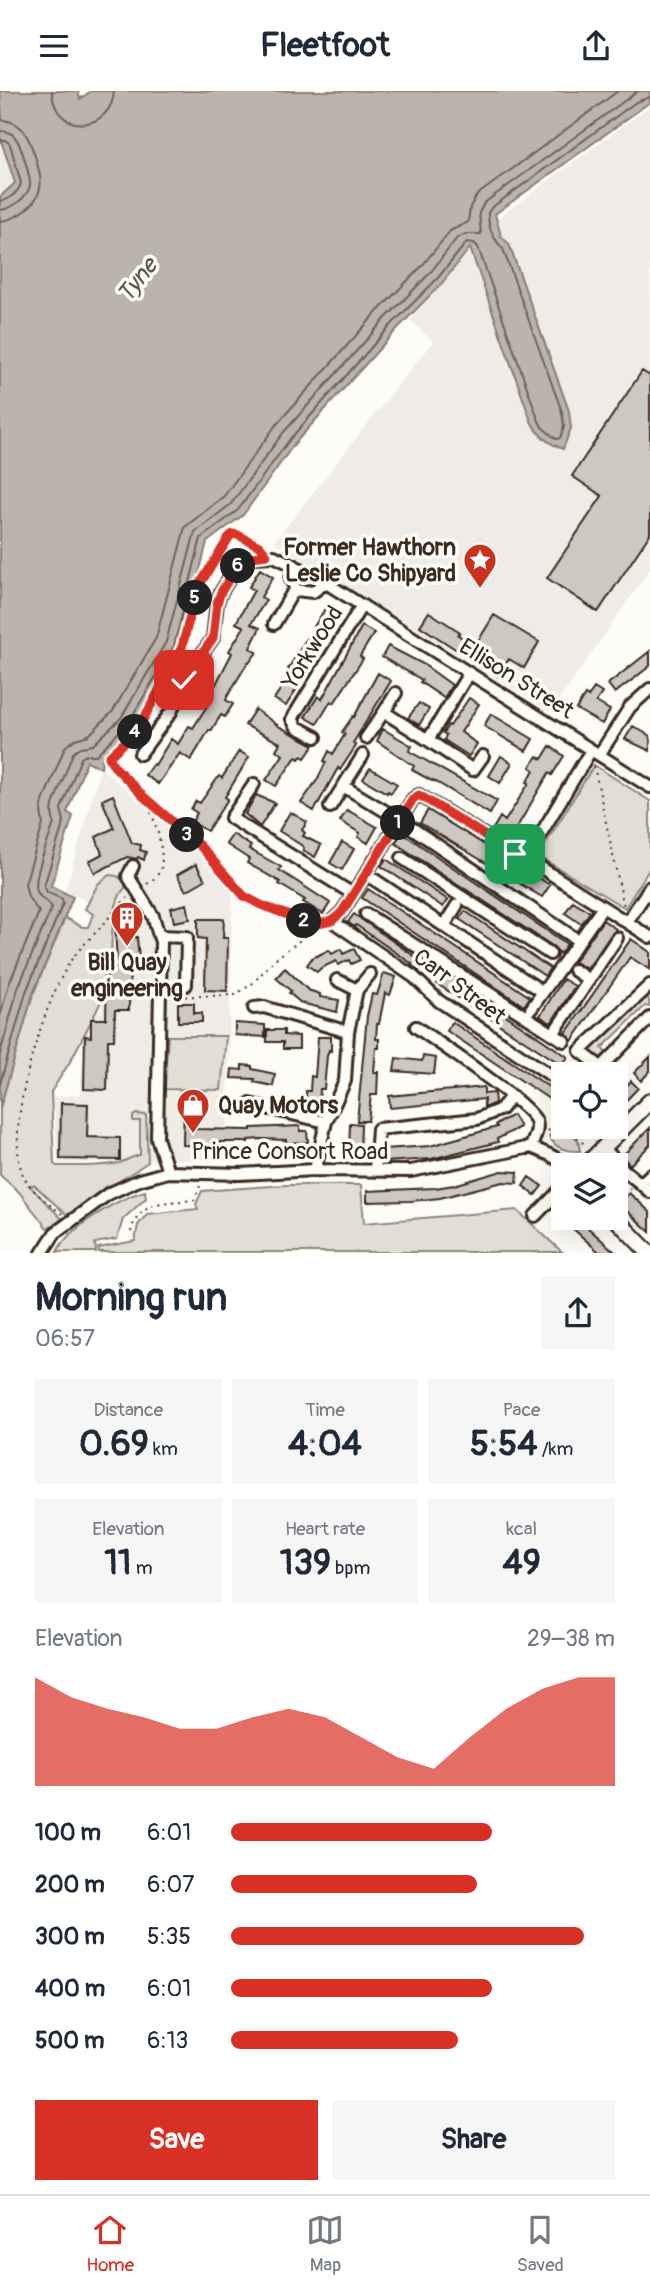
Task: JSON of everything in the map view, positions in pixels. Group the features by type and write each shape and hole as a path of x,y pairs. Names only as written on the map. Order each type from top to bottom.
{"main road":[{"path":"599,1153 650,1101"},
{"path":"627,1230 649,1252"}],"street":[{"name":"Ellison Street","path":"267,555 294,565 362,605 650,787"},
{"path":"140,754 171,712 184,680 213,638 217,603 239,563 252,557 267,555"},
{"path":"294,565 291,579 296,590"},
{"path":"274,624 290,595 296,590 313,592 325,583"},
{"name":"Yorkwood","path":"316,737 297,727 292,719 362,605"},
{"path":"428,740 469,673"},
{"path":"332,921 342,912 416,796 419,795 515,854 525,854 536,842 595,752 630,707 650,689"},
{"path":"366,738 396,694"},
{"path":"384,712 473,770 483,756"},
{"path":"330,807 363,755"},
{"path":"254,784 231,818 353,894"},
{"path":"343,786 400,820 579,941"},
{"path":"525,854 529,860 650,937"},
{"path":"402,858 550,954"},
{"path":"133,866 128,876 136,892"},
{"path":"366,874 543,992"},
{"path":"627,922 650,887"},
{"name":"Prince Consort Road","path":"136,892 153,916 161,942 157,1138 167,1172 239,1174 314,1170 411,1171 531,1147"},
{"path":"444,926 457,905"},
{"path":"531,1010 603,907"},
{"path":"366,914 564,1041"},
{"name":"Carr Street","path":"332,921 414,977 439,1001 551,1075"},
{"path":"159,936 187,937 186,985"},
{"path":"553,1034 617,938"},
{"path":"574,970 589,980"},
{"path":"314,1170 326,1122 345,1081 348,1032 357,989 370,974"},
{"path":"337,981 357,989"},
{"path":"590,1062 580,1051 650,985"},
{"path":"266,993 259,1007 348,1032"},
{"path":"607,1062 650,1018"},
{"path":"614,1062 650,1026"},
{"path":"416,1027 512,1096 536,1119 537,1131 531,1147 551,1156"},
{"path":"374,1171 378,1129 477,1119 501,1108 512,1096"},
{"path":"249,1104 326,1122"},
{"path":"42,1252 55,1233 108,1194 167,1172"},
{"path":"628,1173 650,1192"},
{"path":"641,1184 650,1175"},
{"path":"535,1216 551,1199"}],"path":[{"path":"267,555 261,547 238,535 230,536 197,589 182,647 159,692 137,730 109,757 114,766 143,796 201,847 244,896 314,925 332,921"},
{"path":"595,752 627,922"},
{"path":"69,1222 37,1193 24,1177 18,1154 23,1094 40,1025 66,967 116,909 153,880 160,871 162,859 157,829 143,796"},
{"path":"160,997 234,995 253,983 274,960 303,938 314,925"},
{"path":"537,1131 551,1130"},
{"path":"579,1139 593,1153"},
{"path":"131,1232 134,1218 142,1210 154,1204 194,1200 206,1173"},
{"path":"628,1190 641,1184"}],"shaded area":[{"path":"650,106 650,569 551,712 274,542 433,341 410,320 502,215"},
{"path":"0,137 15,183 0,196"},
{"path":"594,765 650,801 650,868 625,908 538,856"},
{"path":"101,768 233,881 226,1159 58,1164 53,1097 80,1094 86,1014 102,1011 105,910 65,891"},
{"path":"109,875 117,876 125,882 125,888 115,909 111,954 106,959 100,1004 51,1092 54,1164 104,1165 140,1155 140,1121 133,1121 136,1114 146,1115 148,1162 68,1216 34,1185 29,1185 63,1220 47,1228 19,1192 0,1175 0,1107 33,994 65,918 82,927 88,927 93,914 85,909 98,884"},
{"path":"647,992 650,1007 645,1006 602,1048 606,1053 600,1058 590,1050 590,1046"},
{"path":"168,1036 226,1036 221,1090 164,1089"},
{"path":"551,1134 551,1139 577,1139 580,1151 562,1148 554,1144 549,1136"},
{"path":"286,1185 361,1185 364,1223 517,1210 562,1252 99,1252 98,1248 135,1241 138,1225 147,1214 198,1209 196,1204 202,1191"},
{"path":"145,1191 146,1198 123,1219 117,1239 95,1243 96,1252 57,1252 72,1233 95,1215"}],"water":[{"name":"Tyne","path":"0,91 78,91 80,99 91,91 650,91 650,102 495,214 501,236 509,244 569,411 571,428 563,449 544,438 531,421 470,248 442,283 295,443 243,515 207,542 180,648 134,727 102,759 101,768 87,761 67,812 73,816 51,886 73,897 33,994 0,1108 0,197 15,183 0,137"}],"building":[{"path":"642,371 650,376 650,534 598,612 547,578 602,496 572,476"},
{"path":"260,569 273,577 261,597 266,600 251,624 260,628 250,648 257,652 248,662 226,700 233,704 225,717 221,715 211,731 209,730 191,760 180,753 158,784 145,775 153,764 155,765 171,739 178,744 189,726 193,728 207,706 205,705 232,653 229,651 244,627 236,623 254,590 249,587"},
{"path":"326,607 338,614 296,683 299,685 286,706 274,699 292,672 288,669"},
{"path":"429,612 460,632 458,635 475,646 494,615 539,642 524,668 509,659 497,676 420,626"},
{"path":"362,626 374,633 360,656 363,659 317,724 305,717 318,696 322,699"},
{"path":"388,646 423,664 452,685 444,698 420,682 422,680 382,657"},
{"path":"650,651 650,666 615,693 608,684"},
{"path":"378,673 391,681 353,743 356,746 340,770 338,768 314,811 301,803 317,780 329,751 333,754 345,734 342,732 354,717"},
{"path":"594,688 602,693 596,702 610,710 602,724 576,709 585,695 588,697"},
{"path":"469,698 479,704 461,732 477,744 469,756 444,740 446,735 443,733"},
{"path":"419,703 429,709 419,725 408,718"},
{"path":"255,709 280,727 314,745 305,758 296,757 276,786 266,780 283,755 276,750 280,743 245,725"},
{"path":"491,714 533,739 526,751 484,726"},
{"path":"633,726 650,736 650,751 625,739"},
{"path":"383,729 412,746 409,751 497,801 490,814 412,770 414,766 377,741"},
{"path":"550,746 564,756 552,775 549,773 510,839 493,829 500,817 505,821 529,783 527,782 534,770 530,767 537,756 542,759"},
{"path":"239,751 249,757 225,797 228,799 207,831 192,822 197,813 191,809 196,801 200,803 219,776 222,778"},
{"path":"501,756 512,763 500,783 489,776"},
{"path":"370,768 397,784 391,793 363,779"},
{"path":"113,795 132,843 141,845 140,850 146,852 144,860 127,857 95,873 89,861 102,854 96,837 114,828 102,800"},
{"path":"256,795 275,803 260,827 245,814"},
{"path":"347,810 377,827 368,843 358,837 360,833 340,821"},
{"path":"428,810 550,885 542,897 420,823"},
{"path":"290,812 307,822 302,830 305,833 303,836 321,845 315,857 279,831"},
{"path":"402,833 567,944 560,954 554,947 395,843"},
{"path":"233,834 251,846 249,849 281,867 279,870 330,903 323,914 303,902 305,900 279,884 280,882 247,863 249,859 226,844"},
{"path":"342,842 354,849 342,870 330,863"},
{"path":"386,859 448,900 443,907 381,866"},
{"path":"196,864 205,880 186,891 177,875"},
{"path":"368,889 530,997 524,1006 362,898"},
{"path":"573,901 590,912 581,924 565,913"},
{"path":"187,904 190,919 174,922 171,908"},
{"path":"465,911 550,968 545,976 459,919"},
{"path":"354,914 424,963 419,971 348,922"},
{"path":"131,919 132,937 137,937 139,959 130,959 129,1010 115,1010 114,1040 108,1040 107,1090 84,1089 85,1036 91,1037 91,1019 106,1019 107,968 117,968 115,920"},
{"path":"198,919 224,919 223,938 228,938 227,991 205,990 206,939 198,938"},
{"path":"603,920 616,929 587,969 574,962"},
{"path":"631,939 650,952 650,970 630,957 572,1041 566,1033"},
{"path":"341,949 343,954 354,949 360,960 351,964 349,960 338,965 336,961 317,972 307,965 312,958 329,950 332,954"},
{"path":"285,968 308,990 320,994 320,997 339,1000 337,1012 301,1003 289,993 291,991 276,978"},
{"path":"384,973 396,977 390,995 385,993 377,1024 376,1039 379,1039 379,1048 376,1048 374,1072 378,1072 377,1095 371,1095 368,1121 357,1121 367,1016 372,994 377,995"},
{"path":"443,973 568,1057 564,1062 557,1062 437,984"},
{"path":"563,979 575,986 551,1023 540,1016"},
{"path":"178,1003 194,1003 194,1013 202,1013 202,1022 178,1022"},
{"path":"452,1022 551,1088 551,1100 447,1031"},
{"path":"235,1023 265,1025 265,1037 235,1035"},
{"path":"267,1030 284,1030 284,1035 299,1036 299,1049 283,1049 283,1042 267,1042"},
{"path":"318,1037 331,1037 331,1051 329,1050 327,1056 324,1089 320,1089 319,1104 306,1103 306,1091 310,1091 311,1076 315,1077"},
{"path":"423,1056 436,1058 434,1074 394,1071 396,1058 422,1061"},
{"path":"650,1057 650,1071 641,1081 634,1073"},
{"path":"242,1065 275,1074 273,1086 254,1082 255,1079 231,1078 232,1069 242,1070"},
{"path":"631,1081 638,1088 628,1098 628,1084"},
{"path":"484,1087 484,1094 494,1093 495,1103 486,1107 484,1099 390,1108 389,1096"},
{"path":"184,1098 195,1098 195,1129 251,1130 300,1126 300,1131 307,1131 308,1142 286,1143 286,1140 261,1139 220,1142 220,1146 183,1145"},
{"path":"61,1103 88,1104 87,1137 120,1138 120,1160 60,1159"},
{"path":"513,1115 520,1127 497,1139 498,1142 431,1159 384,1162 384,1149 430,1146 497,1127 496,1124"},
{"path":"350,1123 361,1124 360,1155 349,1154"},
{"path":"650,1128 650,1145 630,1165 628,1153 625,1153"},
{"path":"502,1171 518,1172 517,1183 503,1182 440,1198 367,1202 367,1191 435,1188"},
{"path":"529,1177 542,1186 535,1195 523,1186"},
{"path":"628,1194 650,1212 650,1232 628,1212"},
{"path":"574,1230 590,1230 615,1252 599,1252"}],"place":[{"name":"Former Hawthorn Leslie Co Shipyard","path":"480,590"},
{"name":"Bill Quay engineering","path":"127,948"},
{"name":"Quay Motors","path":"193,1135"}],"route":[{"path":"184,680 213,638 217,603 239,563 252,557 267,555 261,547 238,535 230,536 197,589 182,647 142,722 137,730 111,753 109,760 143,796 201,847 244,896 261,905 314,925 332,921 342,912 413,799 419,795 515,854"}]}
